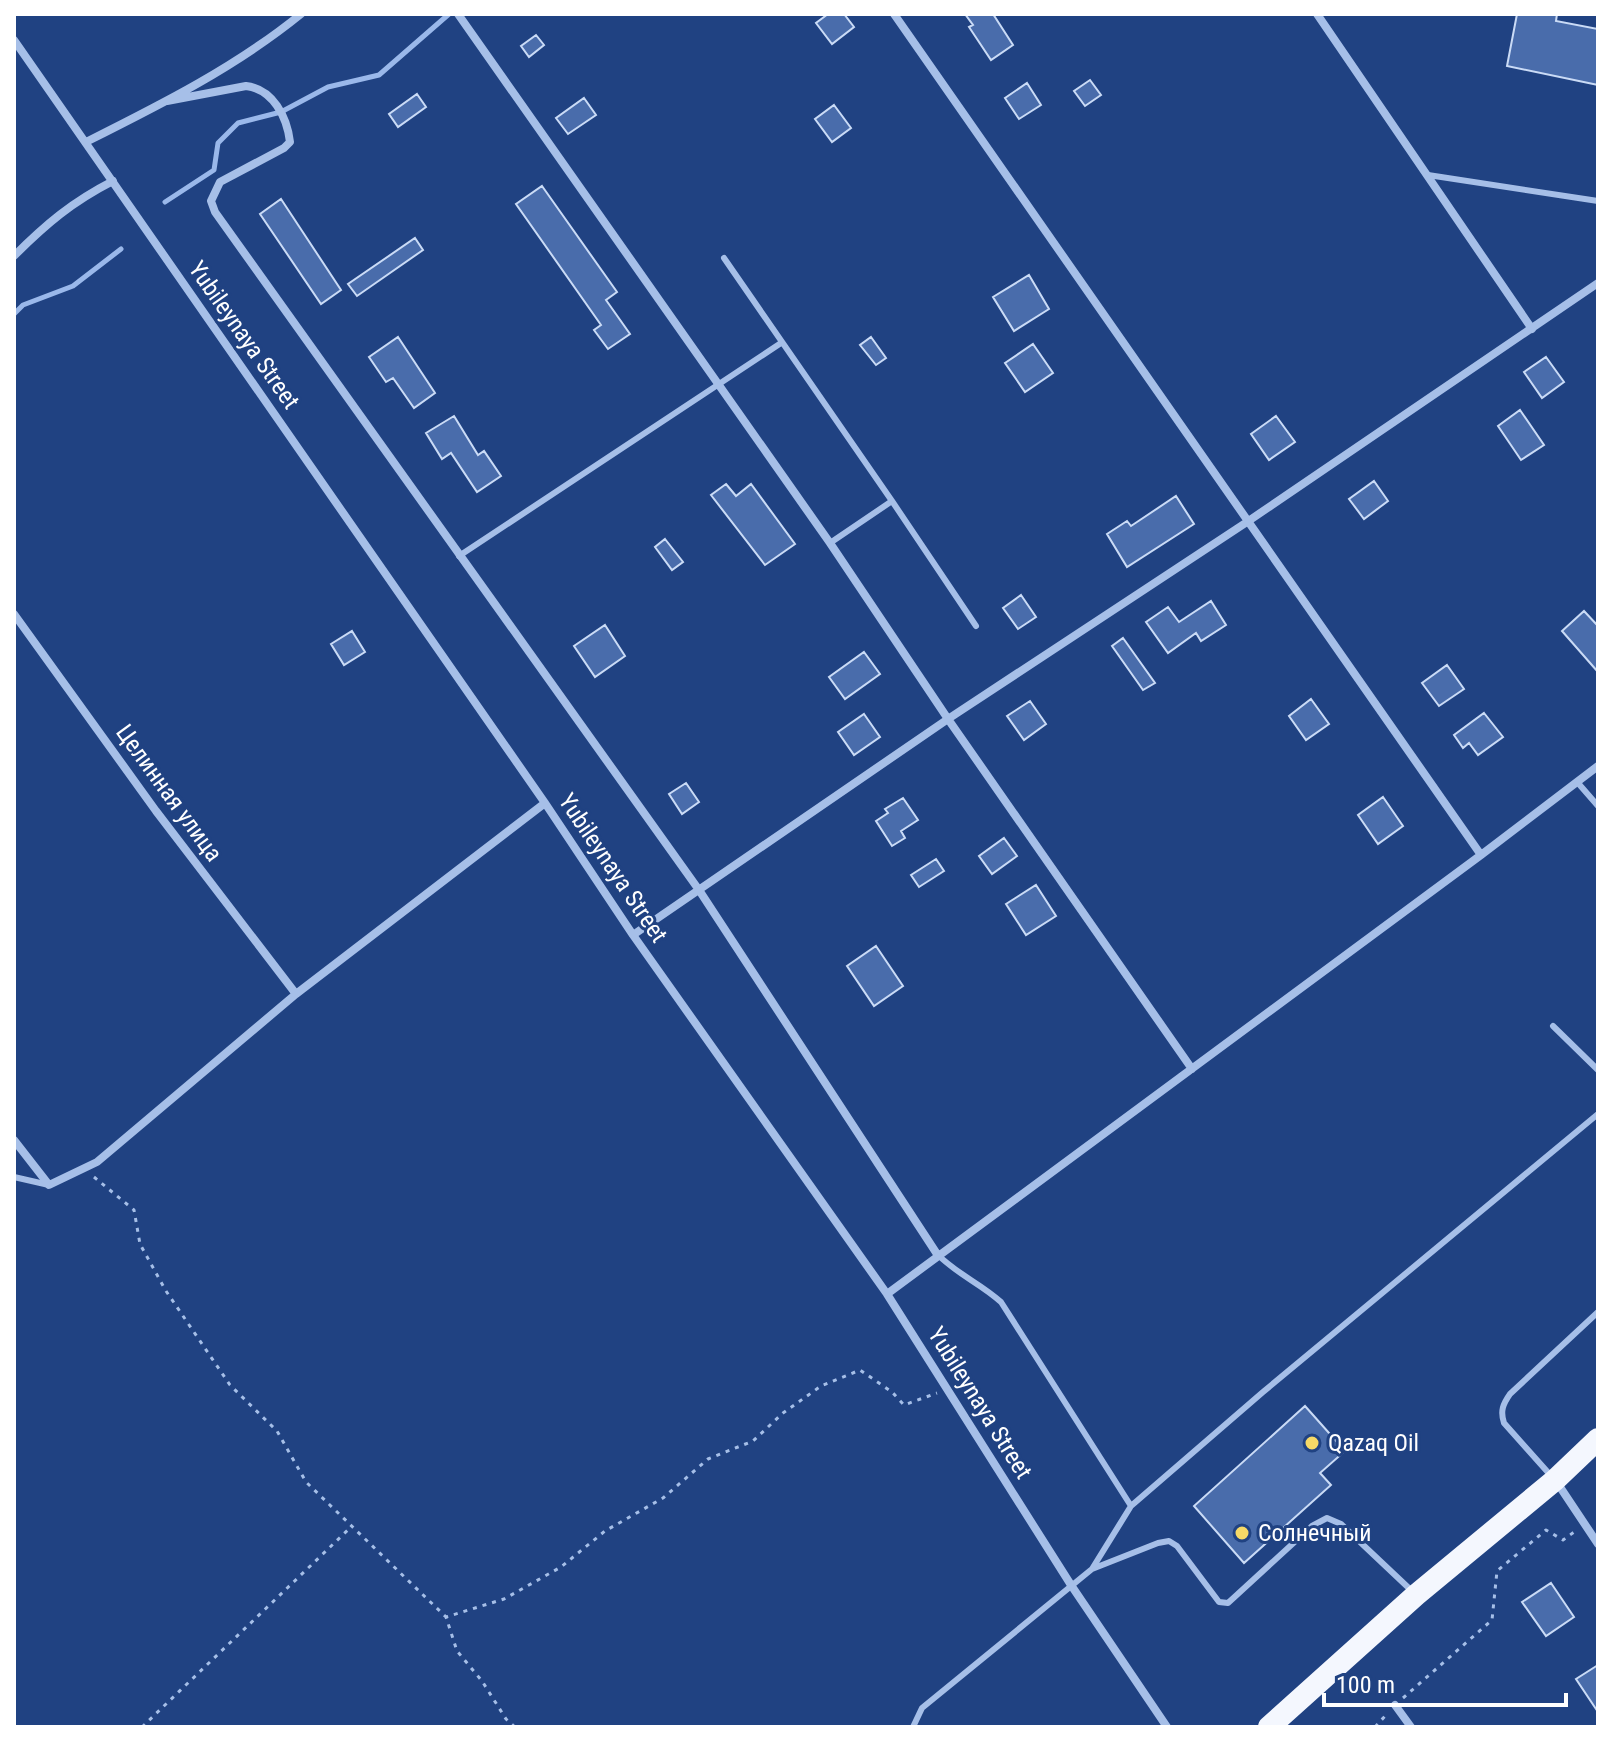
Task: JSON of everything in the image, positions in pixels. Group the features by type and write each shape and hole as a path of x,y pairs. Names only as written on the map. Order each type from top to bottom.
{"highway":[{"path":"1269,1727 1416,1595 1555,1480 1598,1439"}],"street":[{"path":"86,142 167,101 270,39 301,14"},
{"path":"458,14 830,543 948,719 1192,1069"},
{"path":"894,14 1481,855"},
{"path":"1317,14 1532,329"},
{"name":"Yubileynaya Street","path":"14,40 545,803 633,935 887,1294 1071,1585 1167,1727"},
{"path":"167,101 246,86 257,87 272,98 281,112 290,142 220,182 211,201 215,212 699,890 937,1254"},
{"path":"14,256 50,220 82,196 113,181"},
{"path":"633,935 948,719 1247,522 1598,283"},
{"name":"Целинная улица","path":"14,614 156,811 296,994"},
{"path":"887,1294 1598,766"},
{"path":"14,1140 49,1185 97,1162 296,994 545,803"},
{"path":"1555,1480 1598,1544"},
{"path":"1395,1705 1411,1727"}],"lane":[{"path":"1428,175 1598,201"},
{"path":"724,258 976,626"},
{"path":"459,556 781,343"},
{"path":"830,543 892,501"},
{"path":"1578,783 1598,806"},
{"path":"1553,1026 1598,1070"},
{"path":"1092,1569 1131,1506 1598,1114"},
{"path":"14,1177 49,1185"},
{"path":"937,1254 955,1272 1001,1302 1131,1506"},
{"path":"1555,1480 1504,1423 1501,1415 1503,1405 1510,1394 1598,1312"},
{"path":"913,1727 922,1708 1092,1569 1158,1543 1169,1541 1177,1546 1219,1602 1228,1603 1312,1526 1327,1518 1341,1524 1416,1595"}],"path":[{"path":"81,1170 134,1210 140,1244 166,1291 230,1385 277,1431 306,1482 446,1617 457,1651 515,1727"},
{"path":"446,1617 504,1599 561,1567 605,1531 663,1498 708,1459 753,1441 783,1413 821,1386 860,1370 892,1392 904,1405 947,1389"},
{"path":"1375,1727 1395,1705 1492,1620 1497,1571 1546,1530 1563,1540 1585,1524"},
{"path":"142,1727 351,1527"}],"building":[{"path":"828,14 844,14 854,27 832,44 816,23"},
{"path":"965,14 993,14 1013,45 991,60 969,27 973,25"},
{"path":"1517,14 1557,14 1556,21 1598,29 1598,85 1507,66"},
{"path":"536,35 544,45 529,57 521,46"},
{"path":"1090,80 1101,95 1085,106 1074,91"},
{"path":"1027,83 1041,105 1019,119 1005,98"},
{"path":"417,94 426,107 398,127 389,114"},
{"path":"584,98 596,115 568,134 556,118"},
{"path":"834,105 851,128 832,142 815,119"},
{"path":"542,186 617,292 606,300 630,334 608,349 594,330 601,325 516,204"},
{"path":"281,199 341,290 321,304 260,214"},
{"path":"415,238 423,250 357,296 348,284"},
{"path":"1029,275 1049,309 1014,331 993,297"},
{"path":"398,337 435,393 414,408 393,378 386,382 369,357"},
{"path":"871,337 886,358 876,365 860,345"},
{"path":"1033,344 1053,373 1025,392 1005,363"},
{"path":"1546,357 1564,382 1542,398 1524,372"},
{"path":"1520,410 1544,445 1521,460 1498,426"},
{"path":"454,416 478,455 484,451 501,476 477,492 451,453 442,459 426,433"},
{"path":"1276,416 1295,442 1269,460 1251,434"},
{"path":"1374,481 1388,501 1364,519 1349,499"},
{"path":"726,484 736,496 751,484 795,544 765,565 711,495"},
{"path":"1176,496 1194,524 1127,567 1107,534 1127,521 1131,526"},
{"path":"665,539 683,562 672,570 655,547"},
{"path":"1021,595 1036,617 1018,629 1003,608"},
{"path":"1211,601 1226,625 1201,641 1196,633 1168,653 1146,622 1168,607 1179,622"},
{"path":"1584,611 1598,626 1598,672 1562,631"},
{"path":"605,625 625,656 595,677 574,646"},
{"path":"352,631 365,652 344,665 331,644"},
{"path":"1123,638 1155,683 1143,690 1112,646"},
{"path":"864,652 880,674 845,699 829,677"},
{"path":"1447,665 1464,689 1439,706 1422,683"},
{"path":"1311,699 1329,724 1306,740 1289,716"},
{"path":"1030,701 1046,724 1024,740 1007,716"},
{"path":"1484,713 1503,737 1478,755 1469,743 1463,748 1454,735"},
{"path":"864,714 880,737 854,755 838,732"},
{"path":"686,783 699,802 682,814 669,794"},
{"path":"1383,797 1403,826 1378,844 1358,815"},
{"path":"903,798 918,820 901,831 905,838 892,846 876,821 888,813 885,809"},
{"path":"1004,838 1017,856 992,874 979,856"},
{"path":"936,859 944,871 919,887 911,875"},
{"path":"1036,885 1056,916 1026,935 1006,904"},
{"path":"876,946 903,986 874,1006 847,966"},
{"path":"1305,1406 1345,1451 1320,1473 1331,1485 1244,1563 1194,1506"},
{"path":"1551,1583 1574,1617 1546,1636 1522,1602"},
{"path":"1598,1665 1598,1712 1576,1679"}],"waterway":[{"path":"165,202 214,170 218,143 238,123 281,112 328,87 379,75 449,14"},
{"path":"14,314 23,305 73,286 121,249"}],"place":[{"name":"Qazaq Oil","path":"1312,1443"},
{"name":"Солнечный","path":"1242,1533"}]}
